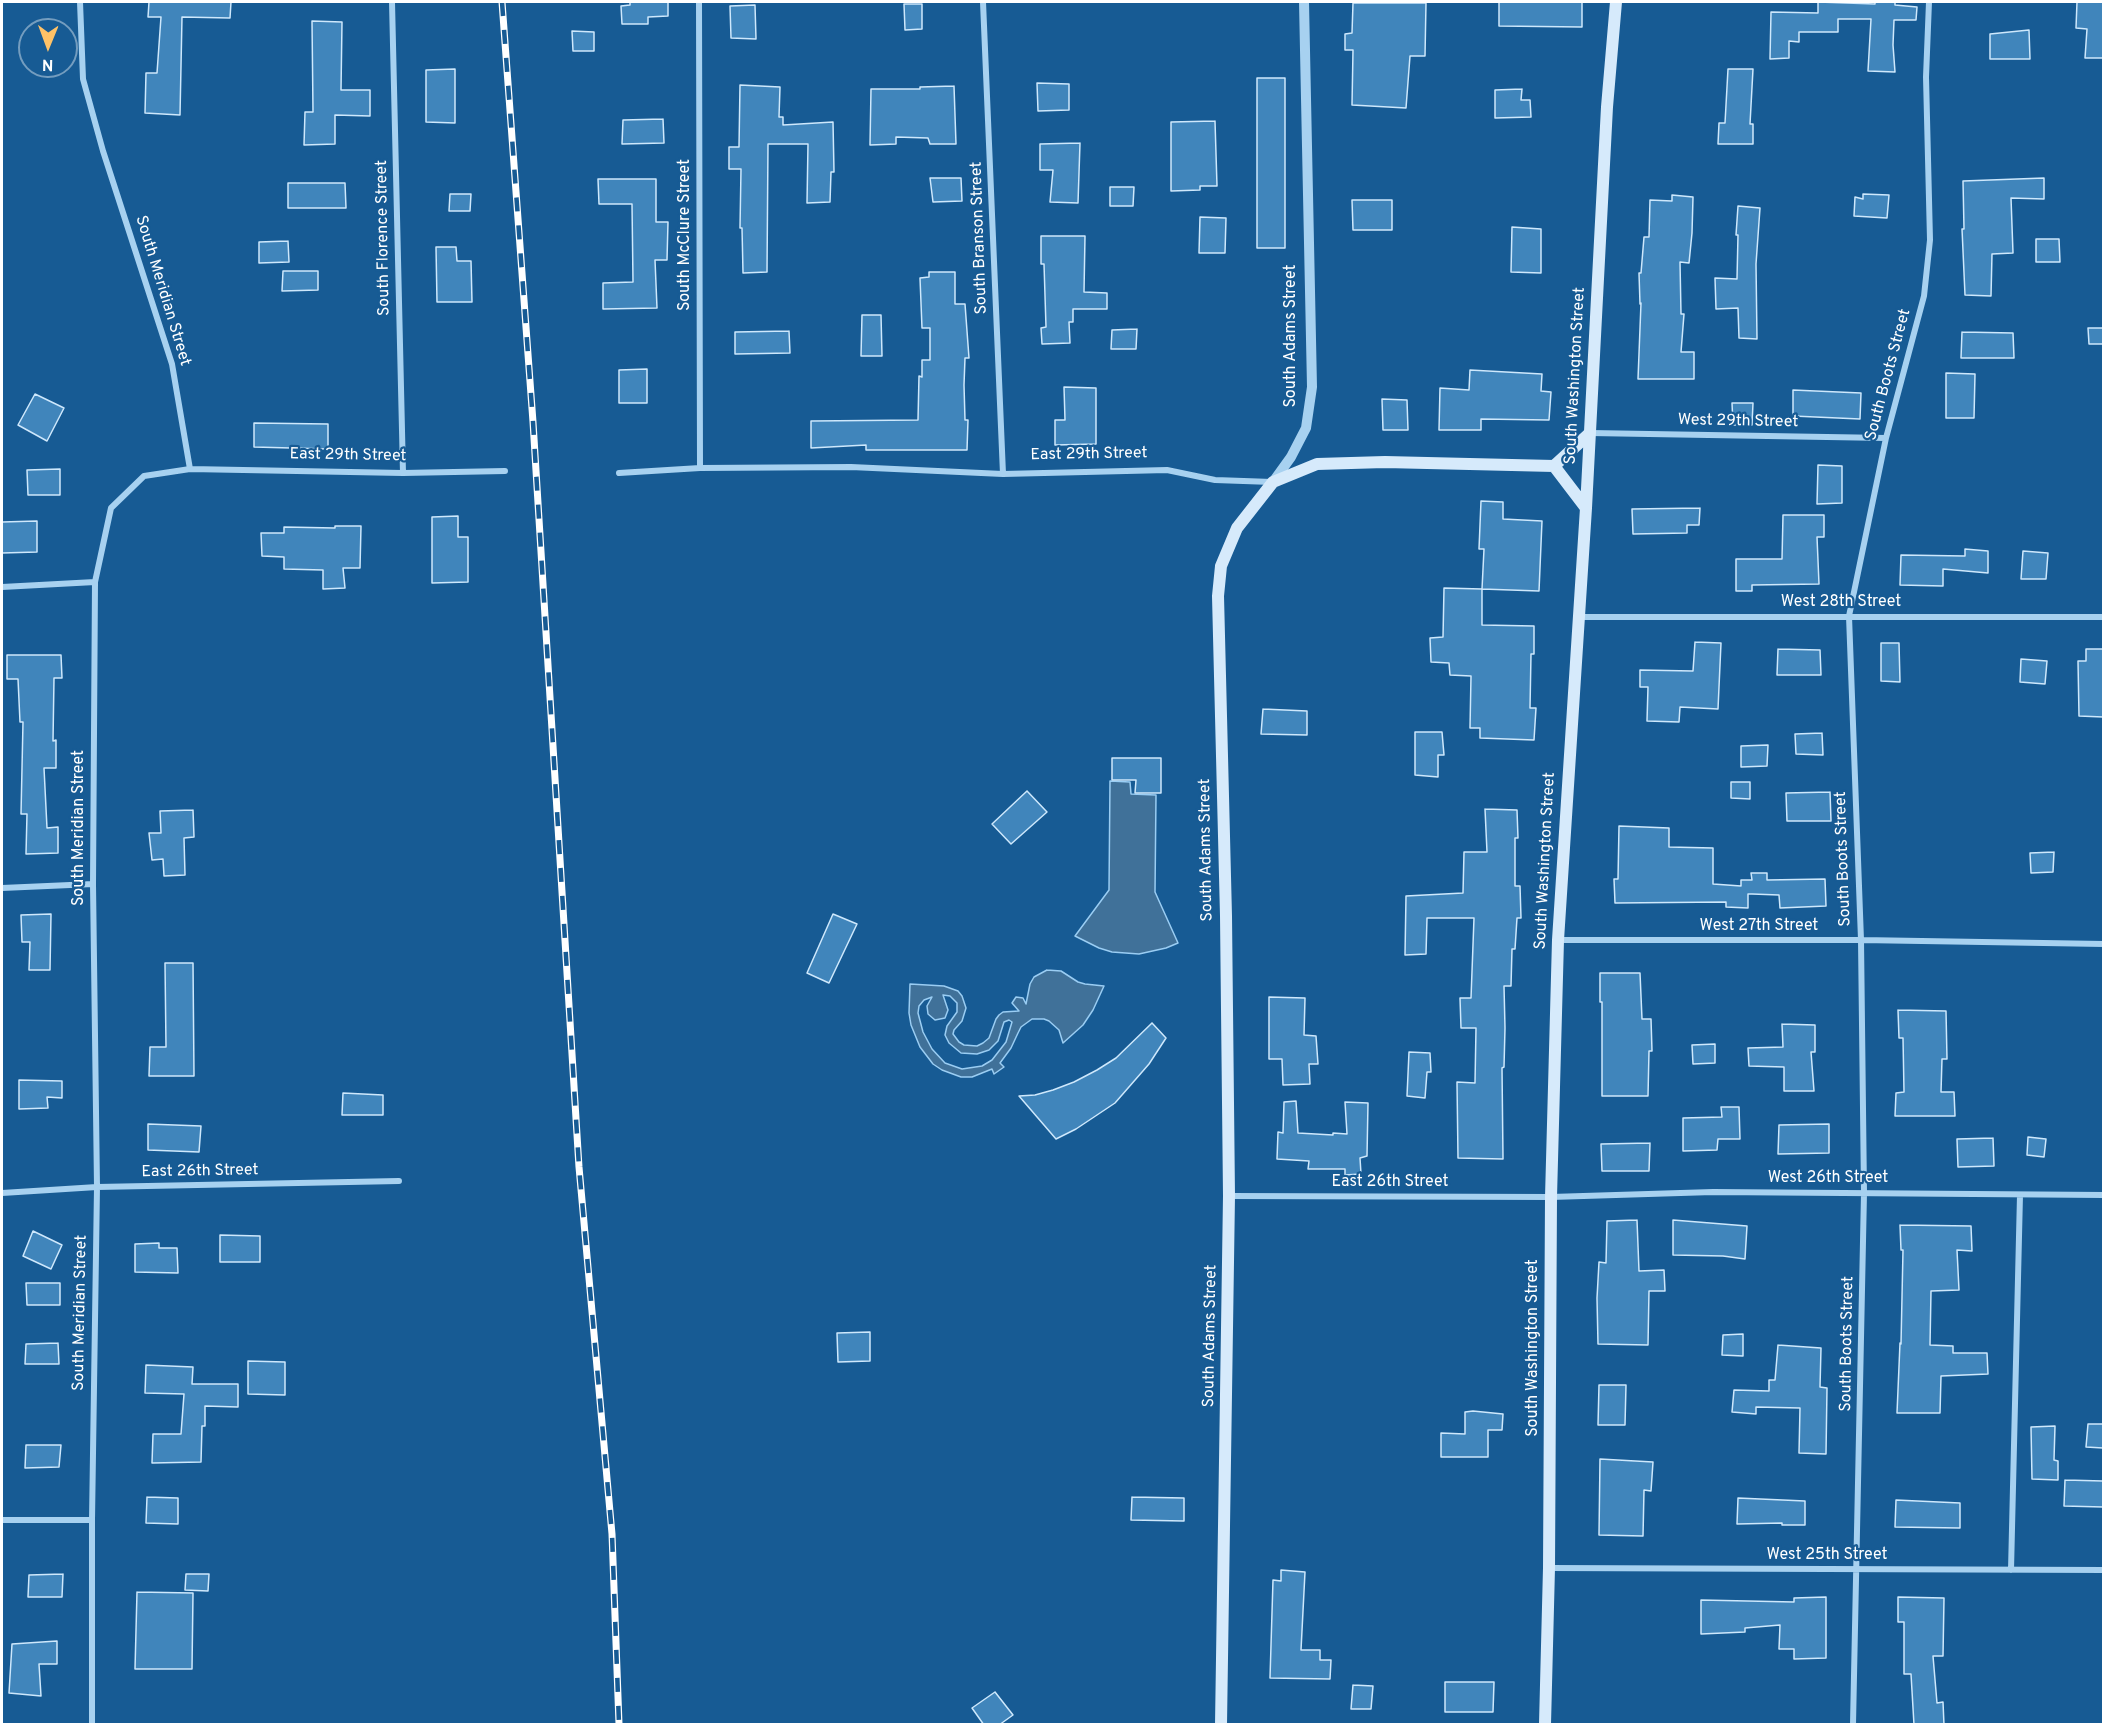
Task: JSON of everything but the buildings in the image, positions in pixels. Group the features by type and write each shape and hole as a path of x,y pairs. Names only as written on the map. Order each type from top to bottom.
{"main road":[{"name":"South Washington Street","path":"1545,1725 1549,1568 1551,1197 1557,940 1586,508 1607,108 1616,2"},
{"path":"1586,508 1554,466 1590,433"},
{"name":"East 29th Street","path":"1273,482 1317,464 1326,463 1554,466"},
{"name":"South Adams Street","path":"1221,1725 1229,1196 1226,916 1218,596 1221,566 1236,528 1273,482"}],"street":[{"name":"South Meridian Street","path":"80,2 83,79 103,151 172,364 190,469 144,476 111,508 96,582 93,884 97,1187 92,1520 92,1725"},
{"name":"South Florence Street","path":"392,2 403,473"},
{"name":"South McClure Street","path":"699,2 700,468"},
{"name":"South Branson Street","path":"983,2 1004,474"},
{"name":"South Adams Street","path":"1273,482 1292,457 1306,428 1312,387 1304,2"},
{"name":"South Boots Street","path":"1853,1725 1864,1193 1861,940 1849,616 1886,438 1924,296 1930,240 1926,77 1929,2"},
{"name":"West 29th Street","path":"1590,433 1886,438"},
{"name":"East 29th Street","path":"619,473 700,468 851,467 1004,474 1167,470 1215,480 1273,482"},
{"name":"East 29th Street","path":"190,469 403,473 505,471"},
{"path":"2,587 96,582"},
{"name":"West 28th Street","path":"1578,617 2103,617"},
{"path":"2,888 93,884"},
{"name":"West 27th Street","path":"1557,940 1861,940 2103,944"},
{"name":"East 26th Street","path":"2,1194 97,1187 399,1181"},
{"name":"West 26th Street","path":"1551,1197 1713,1192 2103,1195"},
{"name":"East 26th Street","path":"1229,1196 1551,1197"},
{"path":"2011,1570 2019,1196"},
{"path":"2,1520 92,1520"},
{"name":"West 25th Street","path":"1549,1568 2103,1570"}],"water":[{"path":"1110,781 1130,782 1131,794 1156,795 1155,892 1178,943 1166,948 1139,954 1112,952 1075,936 1109,890"},
{"path":"1047,970 1061,971 1078,982 1104,986 1083,1025 1063,1043 1059,1030 1049,1021 1032,1019 1021,1027 1011,1048 1000,1063 1004,1067 994,1074 992,1069 972,1077 961,1077 942,1070 933,1064 920,1047 909,1013 910,984 944,986 958,991 966,1008 962,1021 953,1034 964,1045 977,1046 989,1038 999,1015 1003,1012 1019,1011 1012,1003 1016,997 1023,998 1026,1004 1030,984 1034,977","holes":["943,995 950,996 957,1003 957,1012 947,1026 945,1035 949,1043 961,1053 977,1054 989,1050 998,1041 1004,1022 1009,1020 1012,1022 1006,1042 992,1060 982,1066 962,1069 945,1063 932,1049 923,1032 918,1013 919,1006 924,1000 932,997 927,1006 928,1014 935,1020 945,1018 948,1010"]}],"railway":[{"path":"502,2 533,422 579,1167 612,1534 619,1724"}]}
